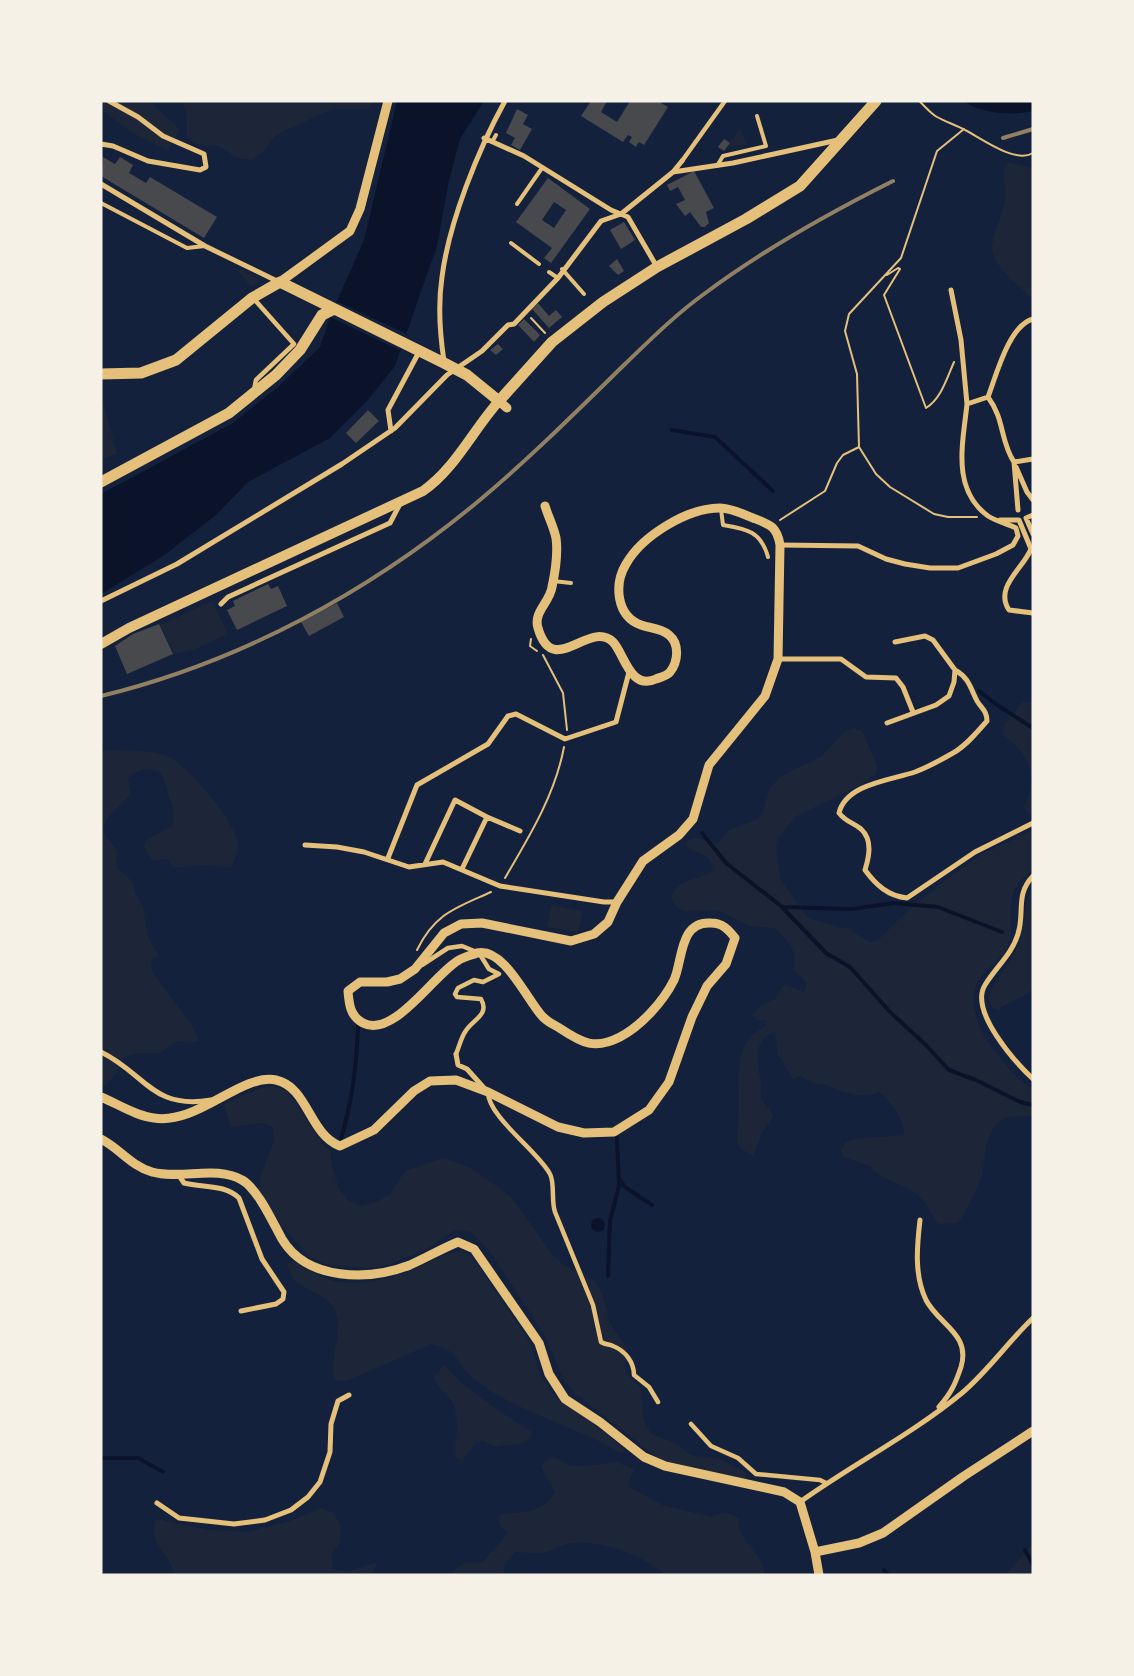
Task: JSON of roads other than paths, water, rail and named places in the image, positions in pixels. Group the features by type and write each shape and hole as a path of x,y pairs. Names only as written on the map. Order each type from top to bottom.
{"main road":[{"path":"101,644 173,607 401,502 435,483 503,405 552,342 577,320 657,267 746,220 788,194 814,172 876,101"},
{"path":"101,374 141,373 176,360 252,298 280,282 456,369 503,405"},
{"path":"310,296 322,315"},
{"path":"101,482 229,413 276,375 300,350 322,315 334,309"}],"street":[{"path":"101,144 113,146 148,161 200,170 206,167 204,154 162,136 138,117 109,101"},
{"path":"101,184 205,246 280,282 350,231 360,209 388,101"},
{"path":"444,363 441,341 441,278 453,230 484,138 505,101"},
{"path":"101,601 177,564 342,464 393,430 456,369 482,351 508,324 514,324 558,278 562,270 601,221 621,214 673,172 725,101"},
{"path":"484,138 611,210 628,217 657,267"},
{"path":"673,172 717,166 808,148 844,138"},
{"path":"780,545 858,546 886,559 905,564 930,568 958,568 996,554 1013,545 1018,536 1016,528 990,517 977,506 966,491 963,480 962,450 967,404 962,352 951,290"},
{"path":"252,298 294,344 256,380 253,394"},
{"path":"988,398 1014,334 1024,322 1033,319"},
{"path":"393,430 388,410 419,351"},
{"path":"967,404 988,398"},
{"path":"988,398 1000,416 1008,452 1027,492 1033,500"},
{"path":"1014,462 1033,458"},
{"path":"1014,462 1018,510"},
{"path":"221,604 228,597 390,523 401,502"},
{"path":"415,970 444,933 460,924 482,923 571,941 594,934 608,922 617,902 643,862 679,835 693,819 709,765 765,696 778,659 779,533 768,524 721,508 705,510 678,520 650,536 625,565 617,587 622,610 640,625 658,628 671,636 676,648 676,662 669,674 653,681 640,679 629,672 612,641 599,636 589,637 566,650 552,648 541,639 536,622 540,609 548,601 553,581 556,538 545,506"},
{"path":"1033,515 1026,518 1033,534"},
{"path":"998,520 1019,520 1031,549 1025,563 1009,580 1004,597 1005,604 1009,610 1033,613"},
{"path":"895,642 925,636 932,640 955,670 971,684 978,702 987,715 987,721 956,752 916,771 871,785 850,796 841,805 839,813 846,821 861,829 867,838 870,853 865,870 876,884 896,897 907,898 975,852 1033,823"},
{"path":"778,659 841,659 866,677 896,678 903,687 913,712"},
{"path":"887,723 936,705 949,696 954,682 955,670"},
{"path":"388,858 417,786 488,744 508,716 516,714 565,739 616,722 629,672"},
{"path":"425,864 455,800 487,817 520,831"},
{"path":"462,868 487,817"},
{"path":"305,845 338,847 388,858 409,866 443,862 462,868 500,886 604,902 617,902"},
{"path":"1033,876 1022,891 1019,931 1013,947 984,987 982,1003 988,1022 1019,1065 1033,1079"},
{"path":"101,1097 154,1118 176,1118 196,1111 264,1079 287,1083 329,1142 340,1146 374,1130 414,1090 430,1081 456,1080 488,1092 558,1127 584,1133 614,1132 649,1110 669,1082 692,1016 708,986 726,964 735,938 728,928 718,923 705,922 695,926 687,934 679,955 674,979 663,999 634,1028 619,1037 599,1045 580,1042 543,1018 503,962 462,946 448,948 400,979 386,982 360,982 348,991 350,1007 356,1020 368,1026 388,1022 402,1013 459,960 479,953"},
{"path":"479,953 489,969 499,974 483,982 474,980 458,988 455,994 457,997 481,999 485,1006 484,1012 465,1032 456,1054 458,1065 466,1069 488,1092 491,1104 516,1137 536,1155 550,1174 554,1212 593,1305 601,1342 612,1345 625,1354 632,1364 634,1375 648,1387 658,1402"},
{"path":"101,1052 114,1059 151,1089 164,1096 180,1101 197,1102 224,1097"},
{"path":"101,1139 128,1161 152,1172 230,1174 245,1182 258,1198 285,1244 309,1264 331,1273 370,1276 409,1265 458,1242 474,1249 539,1343 549,1374 565,1399 651,1460 665,1466 784,1492 800,1502 815,1552 819,1575"},
{"path":"177,1174 184,1183 224,1188 239,1198 262,1259 284,1292 283,1299 276,1304 241,1311"},
{"path":"920,1220 916,1249 920,1279 927,1300 962,1343 965,1354 954,1390 934,1413"},
{"path":"800,1502 826,1484 892,1445 962,1393 1033,1318"},
{"path":"157,1503 179,1518 234,1524 265,1520 291,1510 308,1497 320,1482 330,1452 331,1424 338,1401 349,1395"},
{"path":"691,1424 711,1446 738,1458 756,1474 820,1480 826,1484"},
{"path":"815,1552 858,1543 883,1533 964,1476 1033,1431"}],"lane":[{"path":"717,166 723,156 766,146 757,116"},
{"path":"492,142 496,135"},
{"path":"518,204 541,169"},
{"path":"101,203 187,248 205,246"},
{"path":"511,243 539,264"},
{"path":"562,270 584,294"},
{"path":"550,272 558,278"},
{"path":"721,508 723,525 750,529 760,539 768,557"},
{"path":"553,581 571,583"}],"waterway":[{"path":"672,430 715,437 773,491"},
{"path":"979,691 1033,728"},
{"path":"702,833 726,863 781,906 826,953 850,967 891,1013 926,1045 949,1070 976,1080 1020,1102 1033,1105"},
{"path":"782,907 852,909 894,903 938,907 1002,932"},
{"path":"341,1139 353,1082 358,1025"},
{"path":"608,1276 610,1221 619,1186 617,1137"},
{"path":"619,1179 625,1187 652,1205"},
{"path":"101,1458 138,1458 163,1472"},
{"path":"1025,1550 1033,1565"},
{"path":"884,1570 888,1575"}],"railway":[{"path":"1003,138 1033,129"},
{"path":"101,696 153,682 204,664 254,643 349,593 395,564 439,532 500,483 653,337 693,302 772,248 844,206 893,181"}]}
